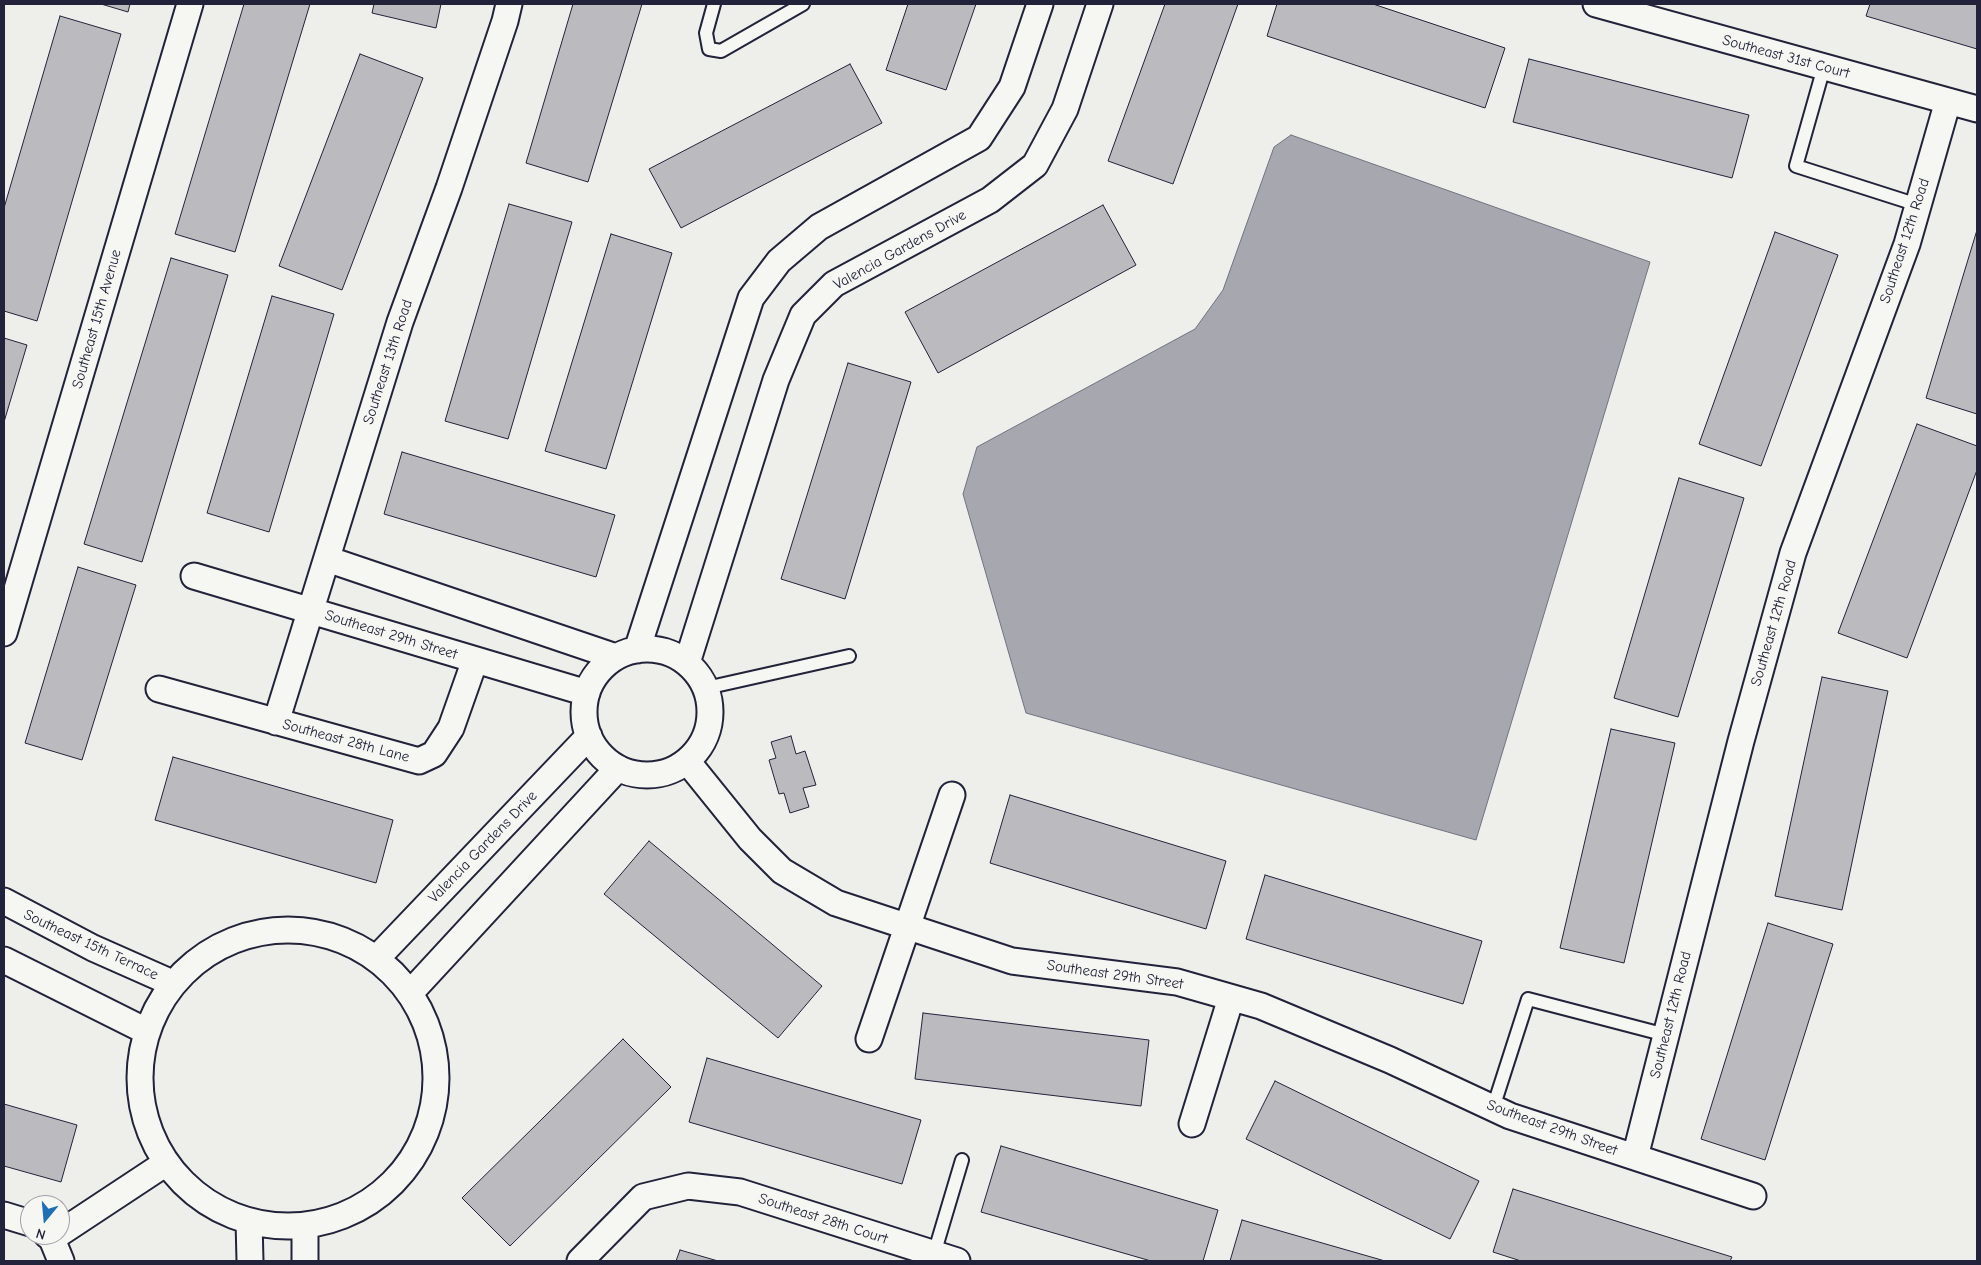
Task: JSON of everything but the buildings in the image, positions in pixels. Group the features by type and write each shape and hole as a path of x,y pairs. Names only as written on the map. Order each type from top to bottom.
{"street":[{"name":"Southeast 15th Avenue","path":"4,634 190,4"},
{"name":"Southeast 13th Road","path":"276,722 400,322 449,188 505,22 509,4"},
{"path":"627,654 751,298 778,261 819,227 979,138 1012,87 1040,4"},
{"name":"Valencia Gardens Drive","path":"687,663 776,380 803,315 834,284 990,200 1035,164 1065,109 1100,4"},
{"name":"Southeast 31st Court","path":"1596,4 1977,109"},
{"name":"Southeast 12th Road","path":"1635,1157 1741,741 1794,553 1907,244 1948,101"},
{"path":"327,559 627,654"},
{"name":"Southeast 29th Street","path":"194,576 587,693"},
{"path":"655,650 672,654 687,663 706,688 710,708 708,728 700,746 687,761 672,770 654,774 636,774 618,768 601,755 589,736 584,708 587,693 593,679 603,666 627,654 655,650"},
{"name":"Southeast 28th Lane","path":"159,688 419,761 434,754 451,728 475,660"},
{"name":"Valencia Gardens Drive","path":"377,958 589,736"},
{"name":"Southeast 29th Street","path":"687,761 750,839 782,871 836,903 1012,961 1177,982 1261,1006 1510,1116 1753,1196"},
{"path":"410,992 618,768"},
{"path":"869,1039 952,795"},
{"name":"Southeast 15th Terrace","path":"6,906 172,983"},
{"path":"292,929 337,937 377,958 410,992 430,1032 438,1075 432,1118 414,1158 385,1191 348,1214 305,1226 277,1226 249,1221 217,1209 188,1189 166,1164 145,1122 138,1076 146,1031 156,1006 172,983 206,953 247,934 292,929"},
{"path":"4,960 146,1031"},
{"path":"1192,1124 1231,998"},
{"path":"70,1230 112,1198 166,1164"},
{"name":"Southeast 28th Court","path":"580,1261 643,1197 688,1186 740,1192 957,1261"},
{"path":"4,1215 20,1220"},
{"path":"249,1221 250,1261"},
{"path":"305,1226 305,1261"}],"lane":[{"path":"714,4 706,33 708,49 721,51 803,4"},
{"path":"1824,67 1796,166 1918,205"},
{"path":"706,688 849,656"},
{"path":"1493,1108 1528,999 1666,1035"},
{"path":"934,1254 962,1160"}],"shaded area":[{"path":"1291,135 1650,262 1476,840 1026,713 963,494 977,447 1195,329 1223,290 1274,147"}]}
